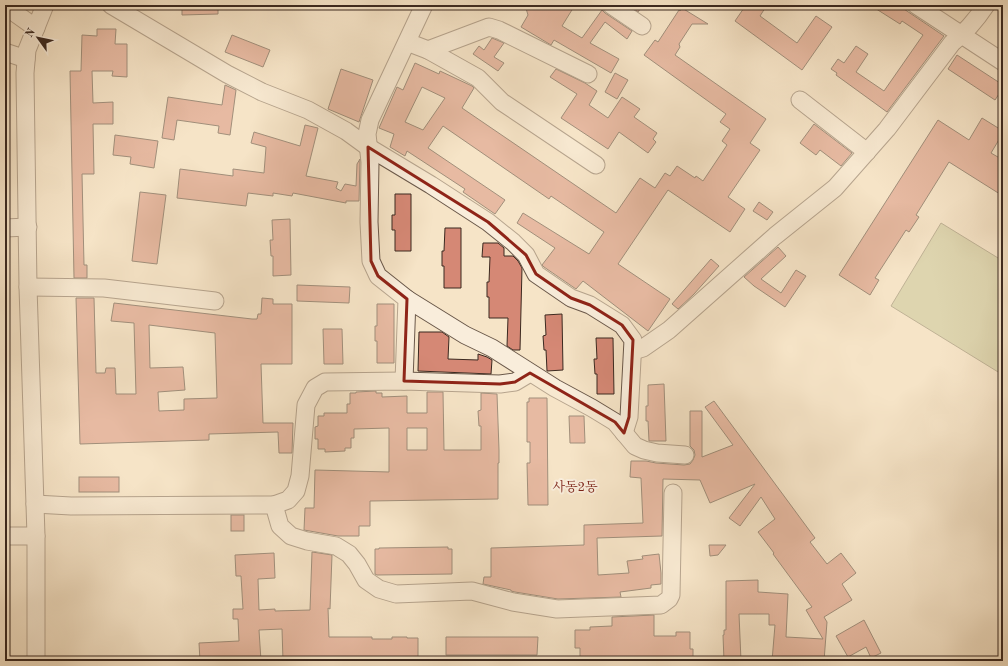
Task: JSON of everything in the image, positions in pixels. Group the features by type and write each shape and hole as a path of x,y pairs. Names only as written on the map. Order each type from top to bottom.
{"street":[{"path":"36,661 36,536 28,287 25,73 27,50 45,5"},
{"path":"111,5 227,74 262,92 308,110 346,131 368,147 488,222 513,242 526,255 536,274 570,298 590,305 622,325 633,340 629,417 624,433"},
{"path":"424,5 370,120 367,134 370,162 369,222 371,261 378,276 407,299 465,335 492,348 530,373 615,422 635,446 657,453 685,455"},
{"path":"611,5 642,26"},
{"path":"916,5 1003,62"},
{"path":"632,351 643,348 669,330 775,236 835,188 887,129 952,43 963,35 986,5"},
{"path":"5,6 36,28"},
{"path":"428,50 489,27 499,30 588,74"},
{"path":"407,42 428,50 474,75 502,102 596,165"},
{"path":"5,52 26,59"},
{"path":"800,100 867,152"},
{"path":"5,228 28,227"},
{"path":"28,287 104,288 215,301"},
{"path":"404,381 407,299"},
{"path":"34,504 71,506 274,506 288,500 296,491 300,476 306,405 315,388 325,382 404,381 500,384 514,382 530,373"},
{"path":"274,506 280,526 291,536 307,541 336,546 349,554 358,564 366,580 379,589 396,594 472,591 513,602 557,609 661,606 672,595 673,493"},
{"path":"5,536 36,536"}],"highlighted area":[{"path":"368,147 488,222 526,255 536,274 571,298 590,305 622,325 633,340 629,417 624,433 615,422 530,373 515,382 500,384 404,381 407,299 378,276 371,261"}],"green space":[{"path":"941,223 1003,261 1003,375 891,306"}],"building":[{"path":"182,5 218,5 218,14 182,15"},
{"path":"525,5 575,5 562,26 582,38 602,10 632,31 627,39 605,22 590,43 619,59 611,73 554,40 551,45 521,27 528,15"},
{"path":"629,5 643,5 638,12"},
{"path":"746,5 767,5 760,16 797,43 816,16 832,27 802,70 735,21"},
{"path":"870,5 898,5 944,36 887,112 836,75 837,73 831,69 838,59 844,63 856,46 868,54 856,72 884,91 923,35 902,21 900,24"},
{"path":"682,8 708,24 692,24 679,44 680,47 675,55 766,119 750,143 760,150 728,197 745,209 730,232 668,190 618,264 670,299 648,331 583,281 576,289 544,267 542,265 555,248 517,223 523,213 589,254 604,232 551,196 549,199 443,126 428,148 505,200 495,214 463,192 465,189 407,151 405,156 390,147 394,134 379,128 397,87 403,90 415,63 439,74 440,71 472,86 474,88 462,108 616,213 640,178 655,188 665,173 670,176 677,166 695,178 696,176 703,181 727,145 722,141 730,129 720,122 726,114 644,55 655,40 658,42 679,10 680,11","holes":["422,87 445,98 423,130 405,122"]},
{"path":"97,29 116,29 115,44 127,44 127,77 112,76 113,71 92,71 93,103 113,102 113,124 93,124 94,174 82,174 84,265 87,265 87,278 74,278 70,71 81,71 82,35 97,36"},
{"path":"232,35 270,50 263,67 225,52"},
{"path":"492,38 504,43 494,57 504,63 498,71 473,54 479,46 484,50"},
{"path":"957,55 1003,85 1003,88 995,100 948,69"},
{"path":"341,69 373,80 359,122 328,109"},
{"path":"556,69 585,83 597,91 589,105 608,118 622,97 640,109 634,117 657,133 653,139 656,142 648,153 619,132 608,149 561,118 577,94 550,77"},
{"path":"615,73 628,80 617,99 605,92"},
{"path":"225,85 236,90 230,135 218,133 219,126 177,120 174,140 162,138 168,97 222,105"},
{"path":"982,118 1003,131 991,153 1003,160 1003,196 949,162 916,215 919,217 909,232 906,230 875,278 879,280 870,295 839,275 938,120 969,140"},
{"path":"814,124 852,153 841,166 820,150 816,155 800,143"},
{"path":"305,125 318,128 306,176 338,182 336,188 341,191 345,184 356,186 357,164 360,159 359,201 346,201 346,203 293,193 292,196 273,193 273,196 248,193 246,206 177,198 180,169 233,176 233,169 264,173 266,147 251,143 254,132 300,146"},
{"path":"115,135 158,141 154,168 130,164 131,157 113,155"},
{"path":"140,192 166,195 157,264 132,261"},
{"path":"395,194 411,194 411,251 395,251 395,230 392,230 392,215 395,215"},
{"path":"759,202 773,212 767,220 753,211"},
{"path":"290,219 291,275 273,276 273,256 271,256 270,240 273,240 272,220"},
{"path":"445,228 461,228 461,288 444,288 442,251 444,251"},
{"path":"483,243 498,243 504,248 504,256 513,256 522,268 520,350 513,350 507,346 508,318 489,318 487,282 489,282 490,257 482,257"},
{"path":"778,247 786,256 761,279 781,293 796,270 806,276 785,307 754,286 744,277"},
{"path":"711,259 719,266 694,294 678,309 672,304"},
{"path":"297,285 350,287 349,303 297,301"},
{"path":"76,298 94,298 96,373 105,373 106,368 115,368 116,394 136,394 134,323 111,321 114,303 252,319 257,319 258,314 261,314 262,298 273,299 273,304 292,304 292,364 261,364 263,423 293,423 292,453 279,453 278,432 209,434 209,440 80,444","holes":["149,325 215,333 217,398 184,399 184,410 159,411 158,392 185,390 183,367 150,368"]},
{"path":"377,304 394,304 394,363 377,363 375,326 377,326"},
{"path":"562,314 563,370 547,371 546,350 544,350 543,336 546,335 545,315"},
{"path":"323,329 342,329 343,364 324,364"},
{"path":"419,332 442,332 449,337 448,359 478,360 478,354 487,357 492,360 491,374 418,371"},
{"path":"596,338 613,338 614,394 597,394 597,374 595,374 594,359 597,359"},
{"path":"664,384 666,441 649,441 648,421 646,421 648,385"},
{"path":"376,391 376,393 382,393 382,397 407,396 407,413 427,413 427,392 443,392 444,450 481,450 481,426 479,426 478,411 481,410 481,393 497,394 499,450 498,499 370,501 370,526 359,526 359,536 338,536 304,530 305,508 314,508 315,470 389,472 389,428 354,429 354,438 351,438 351,448 345,448 345,451 325,452 325,449 318,449 318,439 315,439 315,427 318,426 318,416 324,416 324,413 347,413 347,404 350,404 350,393","holes":["407,428 427,428 427,450 407,450"]},
{"path":"529,398 547,398 548,505 528,505 527,463 530,463 530,442 527,442 527,402 529,402"},
{"path":"714,401 815,538 810,542 827,564 841,553 856,573 842,584 852,600 824,617 827,622 824,661 772,661 775,625 769,625 769,614 739,614 741,661 724,661 723,635 724,630 726,630 726,581 758,580 758,592 788,594 786,637 823,639 806,610 812,607 758,532 775,519 761,497 740,526 729,518 755,484 710,503 700,480 663,479 662,536 597,538 598,575 629,573 627,561 643,559 642,556 659,554 661,584 651,585 651,588 620,592 621,597 558,599 515,592 483,584 484,577 491,577 491,548 584,545 584,525 643,523 641,478 630,477 631,461 684,465 690,464 695,455 694,450 690,446 690,411 702,411 702,457 733,445 705,407"},
{"path":"569,416 584,416 585,443 570,443"},
{"path":"79,477 119,477 119,492 79,492"},
{"path":"231,515 244,515 244,531 231,531"},
{"path":"709,545 726,545 718,555 710,556"},
{"path":"448,547 448,549 452,549 452,574 375,574 375,549"},
{"path":"312,552 332,555 330,609 328,608 329,637 372,637 372,639 392,639 392,637 418,638 418,657 299,658 299,661 283,661 282,629 259,630 261,661 200,661 199,643 239,641 238,619 233,619 233,609 243,609 241,576 236,576 235,555 274,553 275,578 258,579 259,610 310,610"},
{"path":"654,615 654,636 676,636 676,632 690,632 690,649 693,649 693,661 663,661 663,657 595,657 595,659 580,660 580,648 575,648 575,630 590,630 590,627 612,626 612,617"},
{"path":"864,620 881,653 871,658 866,647 848,657 836,636"},
{"path":"446,637 538,637 537,655 446,655"}],"district":[{"name":"사동2동","path":"575,487"}]}
